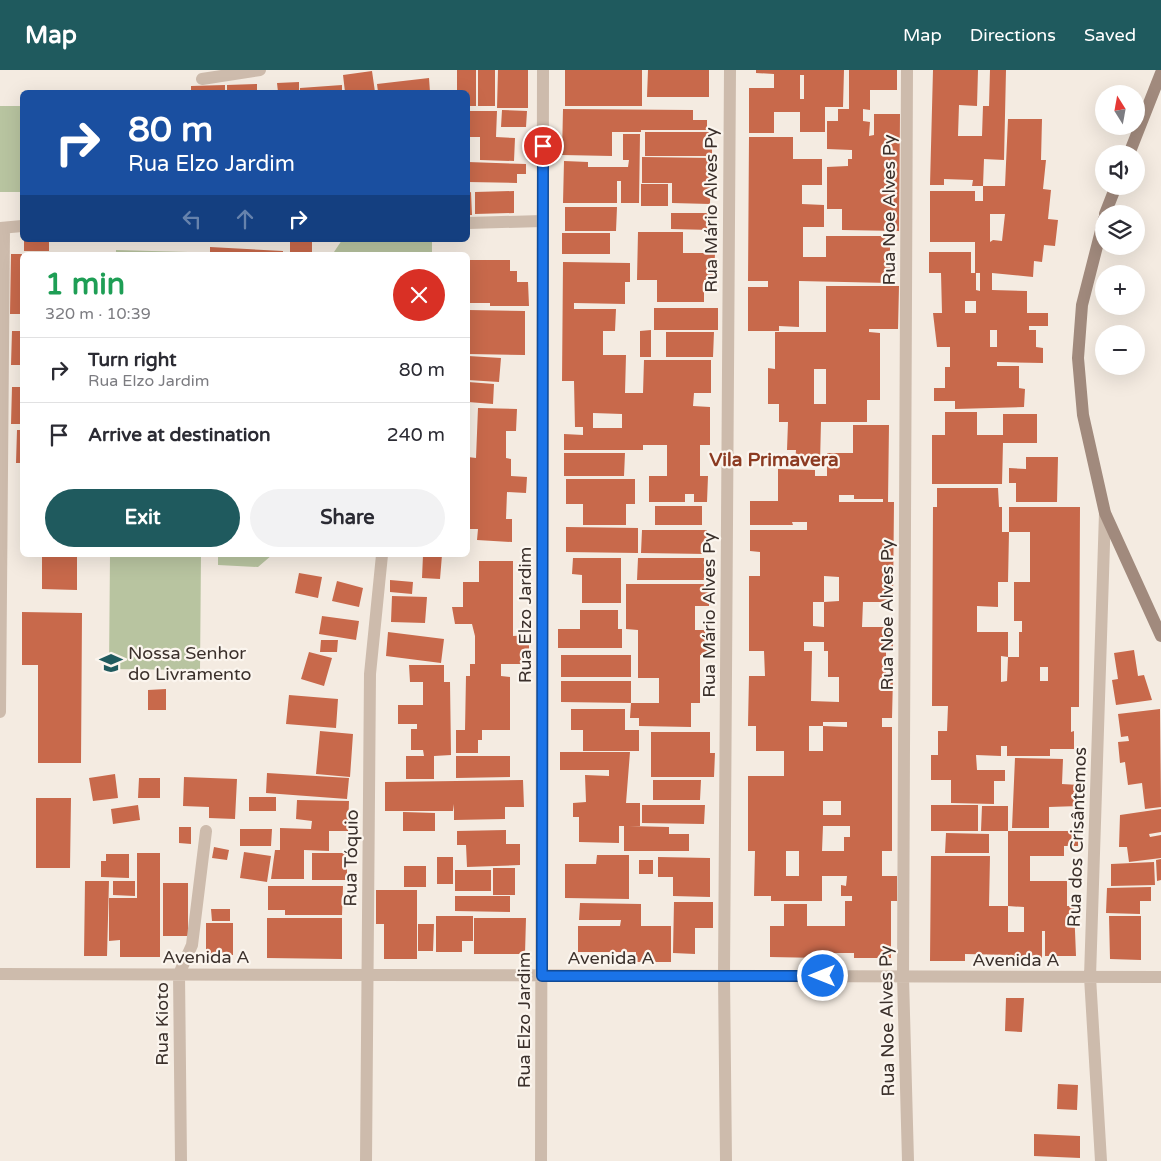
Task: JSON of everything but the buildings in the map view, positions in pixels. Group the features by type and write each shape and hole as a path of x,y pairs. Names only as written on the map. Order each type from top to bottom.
{"main road":[{"path":"1133,145 1161,73"},
{"path":"1095,254 1082,305 1078,358 1083,415 1105,514 1161,636"}],"street":[{"path":"202,79 260,70"},
{"name":"Rua Elzo Jardim","path":"541,1161 543,70"},
{"name":"Rua Mário Alves Py","path":"726,1161 724,976 730,70"},
{"name":"Rua Noe Alves Py","path":"907,70 902,977 908,1161"},
{"path":"470,223 542,221"},
{"path":"0,712 2,228 20,226"},
{"name":"Rua dos Crisântemos","path":"1101,1161 1090,977 1105,514"},
{"name":"Rua Tóquio","path":"366,1161 370,674 382,557"},
{"name":"Rua Kioto","path":"181,1161 179,974 192,945 206,831"},
{"name":"Avenida A","path":"0,974 1161,978"}],"green space":[{"path":"0,106 20,106 20,192 0,192"},
{"path":"341,242 432,242 432,252 334,252"},
{"path":"116,250 188,252 116,252"},
{"path":"110,557 201,557 200,670 109,669"},
{"path":"218,557 270,557 258,567 218,565"}],"place":[{"name":"Nossa Senhor do Livramento","path":"111,663"}],"district":[{"name":"Vila Primavera","path":"774,460"}],"route":[{"path":"543,146 542,976 823,976"}]}
